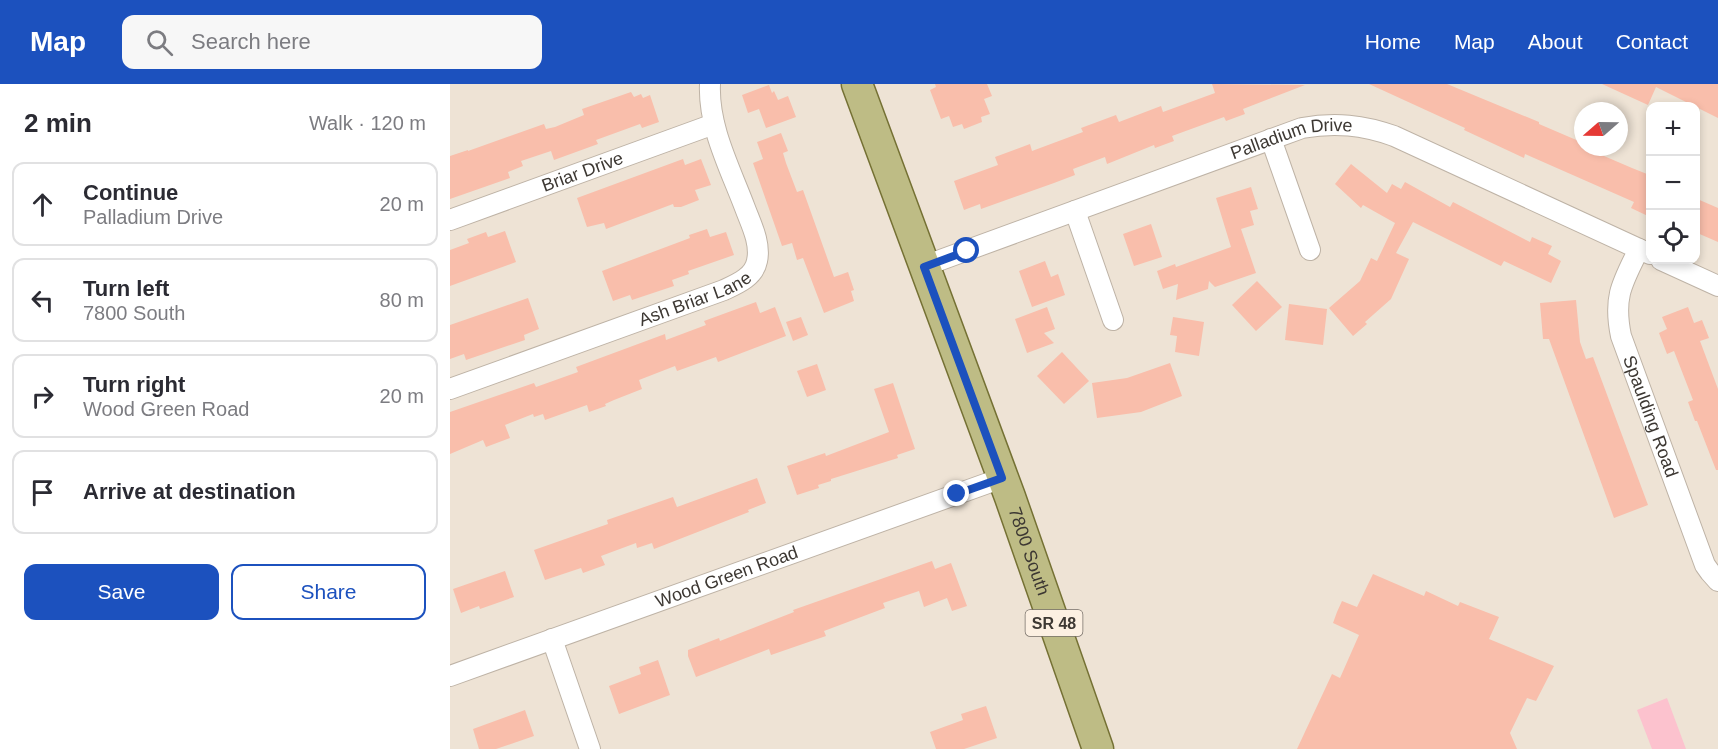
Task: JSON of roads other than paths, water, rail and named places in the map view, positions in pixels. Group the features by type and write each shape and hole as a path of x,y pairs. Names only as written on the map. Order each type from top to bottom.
{"main road":[{"name":"7800 South","path":"857,84 1002,478 1098,749"}],"street":[{"name":"Ash Briar Lane","path":"450,389 723,290 747,278 755,269 758,260 756,237 714,123 709,103 710,84"},
{"name":"Briar Drive","path":"450,220 714,123"},
{"name":"Palladium Drive","path":"924,267 1271,139 1302,128 1320,125 1357,125 1394,136 1645,252"},
{"path":"1271,139 1310,250"},
{"path":"1075,211 1113,320"},
{"name":"Spaulding Road","path":"1645,252 1619,293 1618,322 1621,336 1705,565 1718,581"},
{"path":"1670,264 1718,286"},
{"name":"Wood Green Road","path":"450,676 1002,478"},
{"path":"552,639 591,749"}]}
